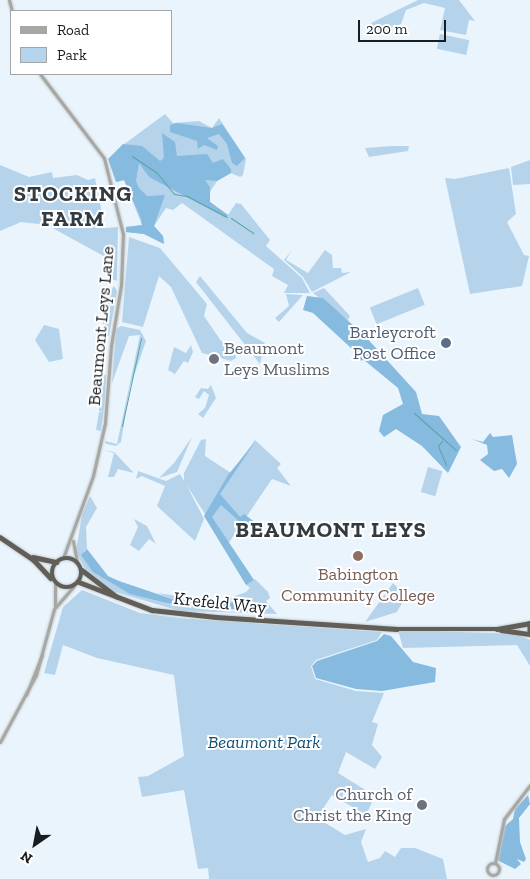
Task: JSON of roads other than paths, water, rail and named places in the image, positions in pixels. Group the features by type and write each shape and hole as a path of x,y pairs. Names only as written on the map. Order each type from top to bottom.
{"highway":[{"path":"0,537 27,554 63,588 74,586 79,582 82,570 77,562 63,558 56,562 27,554"},
{"path":"54,581 56,562"},
{"name":"Krefeld Way","path":"82,570 121,599"},
{"name":"Krefeld Way","path":"79,582 152,610 273,623 497,629 530,633"},
{"path":"530,623 530,633"},
{"name":"Krefeld Way","path":"497,629 530,623"}],"street":[{"name":"Beaumont Leys Lane","path":"41,75 104,158 123,234 122,286 111,346 105,423 72,540 63,558"},
{"name":"Beaumont Leys Lane","path":"72,540 77,562"},
{"path":"0,742 25,698 43,653 58,592 54,581"},
{"path":"54,609 74,586"},
{"path":"494,863 499,870 492,877 487,868 494,863 504,819 530,785"}],"waterway":[{"path":"132,156 157,173 174,194 187,196 227,217"},
{"path":"231,218 253,233"},
{"path":"122,426 141,338"},
{"path":"414,413 456,450"},
{"path":"442,441 438,446 446,465"}],"place":[{"name":"Barleycroft Post Office","path":"446,343"},
{"name":"Beaumont Leys Muslims","path":"214,359"},
{"name":"Babington Community College","path":"358,556"},
{"name":"Church of Christ the King","path":"422,805"}],"district":[{"name":"STOCKING FARM","path":"73,206"},
{"name":"BEAUMONT LEYS","path":"331,530"}],"park label":[{"name":"Beaumont Park","path":"264,742"}]}
